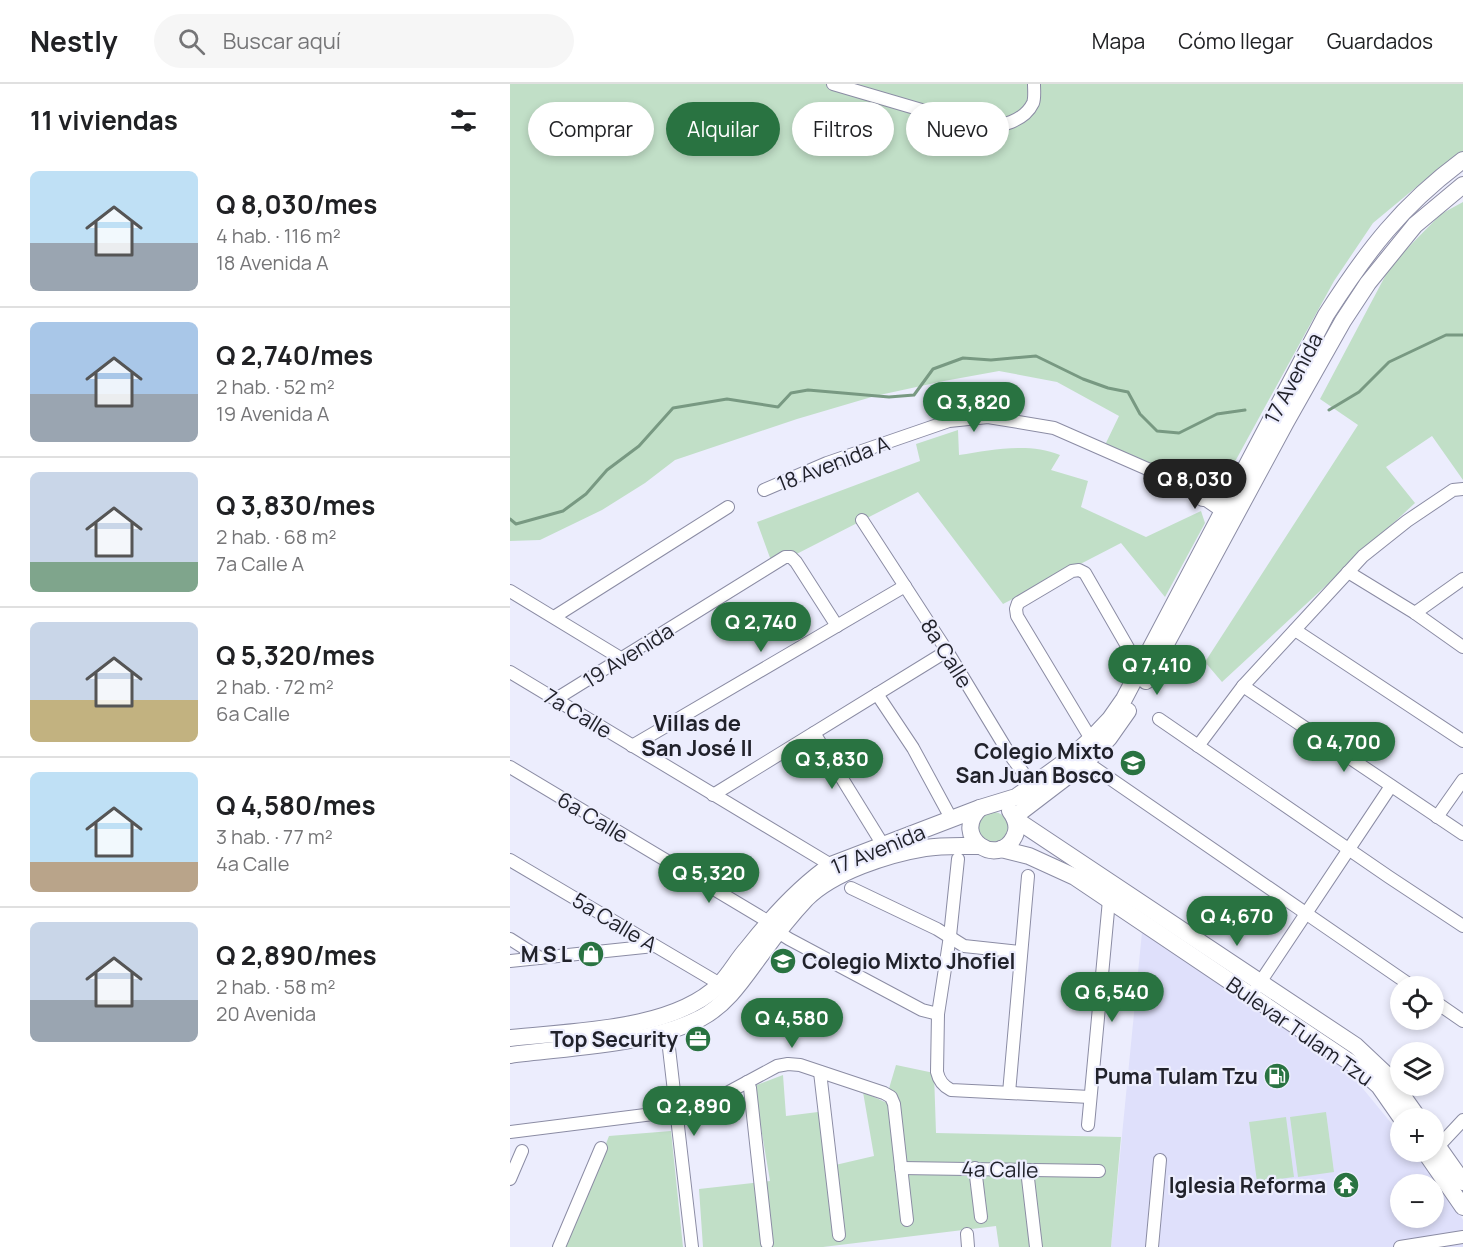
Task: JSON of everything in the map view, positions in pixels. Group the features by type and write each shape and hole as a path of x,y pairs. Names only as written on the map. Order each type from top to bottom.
{"main road":[{"name":"17 Avenida","path":"1015,818 1086,762 1110,738 1134,704 1229,516 1236,488 1326,315 1382,234 1423,192 1463,160"},
{"name":"17 Avenida","path":"510,1038 642,1023 684,1008 720,984 773,927 812,878 831,865 1016,797 1070,758 1110,719 1124,699 1343,321 1368,283 1415,225 1463,185"},
{"path":"1203,498 1213,497 1236,488"},
{"path":"987,806 1003,806 1015,818 1016,833 1008,846 994,850 980,846 974,841 970,827 974,813 987,806"},
{"name":"Bulevar Tulam Tzu","path":"1015,818 1255,989"},
{"name":"17 Avenida","path":"510,1055 647,1037 702,1017 729,996 773,927 807,898 843,874 896,854 927,848 980,846"},
{"name":"Bulevar Tulam Tzu","path":"1001,849 1029,856 1075,877 1289,1011 1368,1055 1390,1078 1411,1108"},
{"name":"Bulevar Tulam Tzu","path":"1289,1011 1379,1086 1394,1108"},
{"path":"1443,1162 1457,1178 1463,1208"}],"street":[{"path":"833,84 983,128 1001,126 1021,118 1033,103 1034,84"},
{"name":"18 Avenida A","path":"764,490 827,463 949,421 988,417 1054,428 1184,485 1229,516"},
{"path":"1198,746 1243,687 1363,556 1407,521 1453,490 1463,489"},
{"path":"554,617 728,507"},
{"name":"8a Calle","path":"862,520 1012,758 1034,786"},
{"name":"19 Avenida","path":"556,699 785,557 791,557 837,626"},
{"path":"1091,739 1017,616 1018,603 1072,571 1079,570 1085,573 1131,653"},
{"path":"1348,572 1415,613 1463,647"},
{"path":"1415,613 1463,579"},
{"path":"632,746 905,586"},
{"path":"510,591 622,659"},
{"path":"1295,630 1463,741"},
{"path":"713,795 946,651"},
{"name":"7a Calle","path":"510,672 831,865"},
{"path":"1243,687 1463,834"},
{"path":"876,694 912,748 952,820"},
{"path":"1159,719 1463,926"},
{"path":"814,733 883,845"},
{"path":"1086,762 1397,976"},
{"name":"6a Calle","path":"510,767 773,927 789,939 922,1010 938,1014"},
{"path":"1437,817 1463,780"},
{"path":"1255,989 1390,786"},
{"path":"958,859 950,936 938,1014 938,1072 941,1083 951,1090 1090,1097"},
{"name":"5a Calle A","path":"510,860 720,984"},
{"path":"1009,1093 1028,876"},
{"path":"851,888 950,936 964,946 1021,952"},
{"path":"1088,1125 1109,900"},
{"path":"510,939 540,958"},
{"path":"510,961 654,946"},
{"path":"1444,1008 1463,1021"},
{"path":"667,1031 692,1247"},
{"path":"677,1120 777,1066 788,1064 884,1093 891,1097 894,1104 907,1220"},
{"path":"820,1072 839,1235"},
{"path":"747,1082 750,1088 767,1243"},
{"path":"510,1132 661,1113"},
{"path":"1444,1138 1463,1120"},
{"path":"559,1247 601,1148"},
{"path":"510,1179 522,1151"},
{"path":"1152,1247 1160,1160"},
{"name":"4a Calle","path":"901,1168 1100,1171"},
{"path":"975,1168 981,1217"},
{"path":"1027,1170 1036,1247"},
{"path":"1400,1247 1463,1237"}],"shaded area":[{"path":"1142,932 1341,1062 1390,1122 1390,1162 1423,1162 1433,1174 1390,1174 1390,1228 1444,1228 1444,1187 1463,1220 1463,1247 1111,1247"}],"green space":[{"path":"510,84 1463,84 1463,153 1432,174 1373,223 1334,281 1220,489 1199,486 1105,445 1119,416 1057,382 999,371 875,396 797,419 675,460 645,483 602,510 540,540 510,541"},
{"path":"1463,202 1463,480 1432,436 1386,467 1415,503 1222,682 1205,662 1358,425 1320,399 1391,265 1441,214"},
{"path":"958,430 959,455 997,449 1023,448 1060,455 1051,470 1088,481 1081,507 1146,537 1201,511 1205,523 1165,597 1121,543 1003,604 918,492 773,566 757,522 920,461 916,444"},
{"path":"993,812 1004,816 1008,827 1004,838 993,842 982,838 978,827 982,816"},
{"path":"896,1065 934,1073 936,1133 1121,1137 1111,1247 999,1247 996,1226 823,1247 703,1247 699,1189 770,1181 754,1086 783,1075 786,1116 826,1111 831,1166 874,1156 863,1092 885,1102"},
{"path":"1326,1112 1334,1172 1298,1177 1290,1117"},
{"path":"1286,1117 1294,1177 1257,1182 1249,1122"},
{"path":"671,1131 683,1247 565,1247 609,1136"}],"waterway":[{"path":"1329,410 1359,392 1389,362 1446,335 1463,335"},
{"path":"510,519 516,524 563,511 586,494 607,470 639,446 673,408 727,399 778,407 791,393 808,390 889,397 914,395 933,369 963,358 991,360 1036,356 1083,379 1128,392 1140,414 1157,431 1179,433 1217,414 1245,410"}],"place":[{"name":"Colegio Mixto San Juan Bosco","path":"1133,763"},
{"name":"M S L","path":"591,954"},
{"name":"Colegio Mixto Jhofiel","path":"783,961"},
{"name":"Top Security","path":"698,1039"},
{"name":"Puma Tulam Tzu","path":"1277,1076"},
{"name":"Iglesia Reforma","path":"1346,1185"}],"district":[{"name":"Villas de San José II","path":"697,736"}]}
